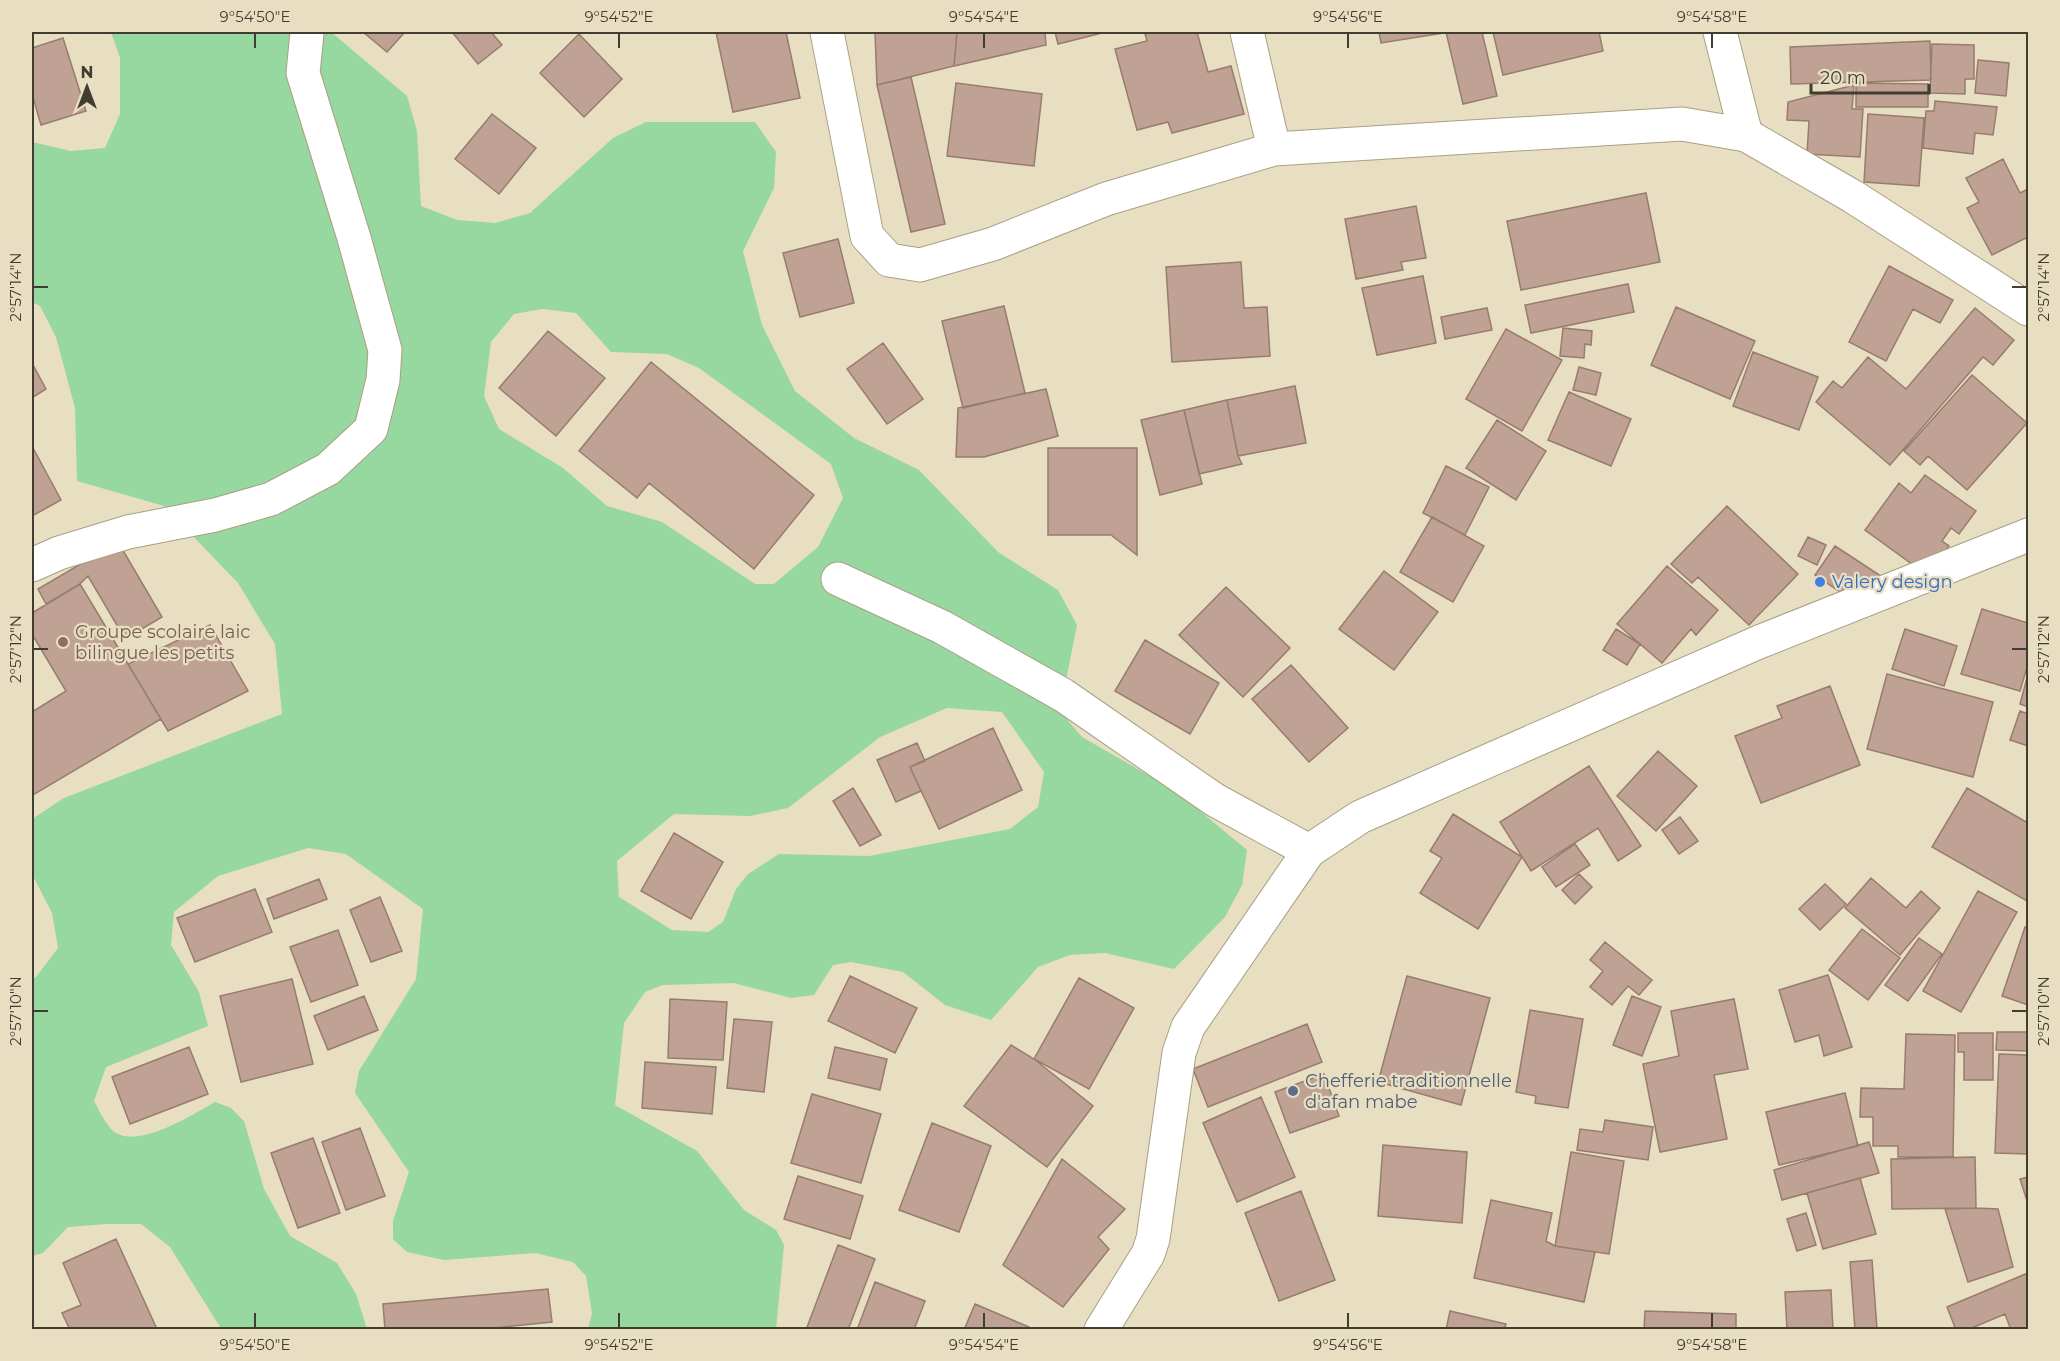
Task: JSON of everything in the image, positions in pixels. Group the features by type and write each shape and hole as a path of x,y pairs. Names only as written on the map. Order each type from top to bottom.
{"street":[{"path":"827,32 867,236 889,260 920,265 993,244 1106,199 1274,149 1682,124 1746,135 1852,196 2028,309"},
{"path":"1247,32 1274,149"},
{"path":"1720,32 1746,135"},
{"path":"32,565 59,553 128,532 216,515 271,499 328,469 371,429 383,380 385,350 354,238 303,73 307,33"},
{"path":"1101,1329 1148,1254 1153,1239 1179,1053 1188,1027 1309,851 1360,817 1759,642 2028,535"},
{"path":"838,579 942,627 1064,695 1215,800 1309,851"}],"green space":[{"path":"111,32 331,32 407,96 417,131 421,206 457,220 495,223 530,213 613,138 646,122 755,122 776,152 774,188 743,251 762,325 795,391 854,438 919,470 998,552 1058,590 1077,625 1058,709 1082,737 1176,791 1247,850 1242,885 1225,917 1174,969 1105,953 1070,955 1038,967 991,1020 945,1005 903,972 851,962 833,965 814,995 791,998 734,983 663,985 645,992 624,1023 615,1105 697,1151 744,1210 776,1230 784,1245 776,1330 588,1329 592,1313 586,1276 573,1262 535,1253 444,1260 407,1252 393,1239 393,1221 409,1172 355,1093 359,1071 416,979 423,909 346,854 308,848 218,876 174,912 171,945 199,992 208,1026 106,1067 94,1101 111,1129 121,1135 134,1137 163,1129 215,1102 231,1108 244,1121 264,1189 290,1236 337,1263 356,1294 367,1329 222,1330 170,1247 141,1224 68,1227 43,1253 32,1256 32,979 58,948 52,913 32,874 32,824 35,817 64,798 282,714 275,644 238,583 164,506 77,481 75,408 56,337 40,306 32,302 32,142 71,151 105,148 120,114 120,58","holes":["542,309 576,313 611,352 667,354 699,368 831,464 843,498 818,547 774,584 755,584 662,522 607,506 563,468 499,429 484,396 491,342 514,314","947,708 1002,712 1044,772 1038,807 1010,829 869,856 779,854 748,874 736,889 723,922 708,932 672,930 619,897 617,861 674,814 750,816 788,808 880,737"]}],"building":[{"path":"363,32 405,32 387,52"},
{"path":"452,32 491,32 502,45 478,64"},
{"path":"716,32 786,32 800,98 733,112"},
{"path":"875,32 957,32 954,66 877,85"},
{"path":"957,32 1045,32 1046,45 954,66"},
{"path":"1055,32 1106,32 1058,44"},
{"path":"1197,32 1208,72 1231,66 1244,114 1172,133 1168,122 1137,130 1115,49 1147,41 1145,34"},
{"path":"1379,32 1450,32 1381,43"},
{"path":"1446,32 1482,32 1497,96 1463,104"},
{"path":"1493,32 1599,32 1603,51 1503,75"},
{"path":"579,34 622,79 584,117 540,73"},
{"path":"63,38 86,111 41,125 32,94 32,48"},
{"path":"1930,41 1931,80 1791,84 1790,47"},
{"path":"1932,44 1974,45 1974,79 1965,79 1965,94 1930,93"},
{"path":"1978,60 2009,63 2006,96 1975,93"},
{"path":"911,77 945,224 911,232 877,85"},
{"path":"956,83 1042,94 1034,166 947,156"},
{"path":"1856,83 1928,84 1928,107 1856,107"},
{"path":"1854,85 1852,109 1863,109 1860,157 1807,154 1809,121 1787,120 1788,102"},
{"path":"1935,101 1997,107 1993,135 1975,133 1973,154 1923,148 1926,111 1934,111"},
{"path":"492,114 536,148 499,194 455,159"},
{"path":"1868,114 1924,118 1919,186 1864,182"},
{"path":"2003,159 2020,193 2028,189 2028,237 1992,255 1967,208 1979,202 1966,178"},
{"path":"1646,193 1660,262 1521,290 1507,221"},
{"path":"1416,206 1426,258 1401,262 1403,270 1356,279 1345,219"},
{"path":"838,239 854,303 800,317 783,253"},
{"path":"1241,262 1244,308 1267,307 1270,356 1172,362 1166,267"},
{"path":"1889,266 1953,300 1940,323 1913,309 1886,361 1849,342"},
{"path":"1423,276 1436,343 1377,355 1362,288"},
{"path":"1628,284 1634,312 1531,333 1525,305"},
{"path":"1004,306 1025,393 963,408 942,321"},
{"path":"1676,307 1755,341 1730,399 1651,365"},
{"path":"1487,308 1492,330 1445,339 1441,317"},
{"path":"1975,308 2014,340 1993,365 1983,357 1890,465 1816,402 1833,381 1842,388 1868,357 1906,389"},
{"path":"1563,328 1592,331 1591,345 1585,344 1584,358 1560,356"},
{"path":"1506,329 1562,360 1522,431 1466,399"},
{"path":"548,331 605,378 556,436 499,388"},
{"path":"883,343 923,399 887,424 847,369"},
{"path":"1753,352 1818,377 1799,430 1733,406"},
{"path":"651,362 814,495 754,569 649,483 637,498 579,451"},
{"path":"32,363 46,389 32,398"},
{"path":"1579,367 1601,373 1596,395 1573,390"},
{"path":"1972,375 2027,423 1967,490 1928,456 1920,465 1904,451"},
{"path":"1295,386 1306,443 1238,456 1227,400"},
{"path":"1046,389 1058,436 984,457 956,457 958,408"},
{"path":"1569,392 1631,419 1611,466 1548,440"},
{"path":"1227,400 1238,456 1242,464 1199,474 1184,410"},
{"path":"1184,410 1202,484 1160,495 1141,420"},
{"path":"1497,420 1546,451 1516,500 1466,468"},
{"path":"32,446 61,500 32,516"},
{"path":"1048,448 1137,448 1137,555 1111,535 1048,535"},
{"path":"1446,466 1489,487 1465,535 1423,513"},
{"path":"1925,475 1976,511 1959,534 1951,528 1942,541 1949,546 1927,575 1865,530 1899,483 1911,493"},
{"path":"1727,506 1798,574 1749,625 1698,577 1692,583 1671,564"},
{"path":"1432,517 1484,546 1453,602 1400,572"},
{"path":"1808,537 1826,545 1817,565 1798,556"},
{"path":"118,542 162,617 125,639 88,576 80,584 46,604 38,589"},
{"path":"1835,546 1893,584 1873,614 1815,575"},
{"path":"1667,566 1718,610 1696,635 1691,629 1662,663 1617,624"},
{"path":"1384,571 1438,612 1394,670 1339,629"},
{"path":"80,584 161,719 33,795 32,712 66,691 32,634 32,613"},
{"path":"1226,587 1290,648 1243,697 1179,635"},
{"path":"1982,609 2028,623 2028,664 2020,691 1961,674"},
{"path":"210,625 248,691 168,731 128,664"},
{"path":"1616,629 1640,644 1627,665 1603,650"},
{"path":"1905,629 1957,646 1944,686 1892,669"},
{"path":"1145,640 1219,683 1190,734 1115,691"},
{"path":"1291,665 1348,728 1309,762 1252,699"},
{"path":"1887,674 1993,702 1973,777 1867,749"},
{"path":"2028,674 2028,707 2020,704"},
{"path":"1830,686 1860,765 1761,803 1735,736 1782,718 1777,706"},
{"path":"2020,711 2028,714 2028,746 2010,740"},
{"path":"993,728 1022,790 939,829 910,767"},
{"path":"917,743 925,761 910,767 921,791 896,802 877,760"},
{"path":"1658,751 1697,786 1656,831 1617,796"},
{"path":"1589,766 1641,846 1618,861 1598,828 1531,871 1500,822"},
{"path":"853,788 881,835 860,846 833,801"},
{"path":"1967,788 2028,823 2027,901 1932,847"},
{"path":"1453,814 1522,857 1478,929 1420,893 1442,858 1430,851"},
{"path":"1680,817 1698,841 1679,854 1662,830"},
{"path":"674,833 723,862 691,919 641,891"},
{"path":"1575,844 1590,865 1556,887 1542,867"},
{"path":"1579,874 1592,887 1575,904 1562,890"},
{"path":"1871,878 1906,908 1921,891 1940,908 1900,955 1845,908"},
{"path":"319,879 327,899 274,919 267,899"},
{"path":"1825,884 1846,904 1820,930 1799,909"},
{"path":"255,889 272,932 195,962 177,918"},
{"path":"1978,891 2017,912 1961,1012 1923,991"},
{"path":"380,897 402,951 371,962 350,910"},
{"path":"2025,927 2028,928 2028,1005 2002,996"},
{"path":"1862,929 1900,958 1868,1000 1829,970"},
{"path":"338,930 358,985 311,1002 290,947"},
{"path":"1919,938 1942,954 1908,1001 1885,985"},
{"path":"1605,942 1652,980 1639,995 1628,986 1612,1005 1590,987 1603,971 1590,960"},
{"path":"1828,975 1852,1047 1824,1056 1819,1035 1795,1042 1779,990"},
{"path":"850,976 917,1008 895,1053 828,1021"},
{"path":"1407,976 1490,998 1461,1105 1378,1082"},
{"path":"1079,978 1134,1008 1089,1089 1034,1059"},
{"path":"292,979 313,1064 241,1082 220,996"},
{"path":"364,996 378,1030 328,1050 314,1016"},
{"path":"1632,996 1661,1007 1642,1056 1613,1045"},
{"path":"670,999 727,1002 723,1060 668,1058"},
{"path":"1734,999 1748,1069 1714,1075 1727,1139 1660,1152 1643,1064 1679,1056 1671,1011"},
{"path":"1530,1010 1583,1019 1568,1108 1535,1103 1536,1096 1516,1092"},
{"path":"734,1019 772,1022 764,1092 727,1088"},
{"path":"1307,1024 1322,1062 1208,1107 1193,1069"},
{"path":"1997,1032 2028,1032 2028,1051 1996,1050"},
{"path":"1958,1033 1993,1033 1993,1080 1964,1080 1964,1052 1958,1052"},
{"path":"1906,1034 1955,1035 1953,1157 1898,1157 1898,1146 1873,1146 1873,1117 1860,1117 1861,1088 1904,1089"},
{"path":"1011,1045 1034,1059 1093,1106 1047,1167 964,1106"},
{"path":"189,1047 208,1094 130,1124 112,1077"},
{"path":"835,1047 887,1059 880,1090 828,1078"},
{"path":"1999,1054 2028,1055 2028,1154 1995,1153"},
{"path":"645,1062 716,1067 712,1114 642,1108"},
{"path":"1324,1074 1339,1116 1290,1133 1275,1092"},
{"path":"1845,1093 1858,1146 1779,1165 1766,1112"},
{"path":"812,1094 881,1114 861,1183 791,1163"},
{"path":"1261,1097 1295,1177 1237,1202 1203,1123"},
{"path":"1605,1120 1653,1127 1648,1160 1577,1150 1580,1129 1603,1132"},
{"path":"932,1123 991,1146 959,1232 899,1210"},
{"path":"360,1128 385,1196 346,1210 322,1142"},
{"path":"313,1138 340,1213 298,1228 271,1153"},
{"path":"1869,1142 1879,1173 1782,1200 1774,1170"},
{"path":"1383,1145 1467,1152 1462,1223 1378,1216"},
{"path":"1571,1152 1624,1161 1609,1254 1555,1246"},
{"path":"1975,1157 1976,1208 1892,1209 1891,1159"},
{"path":"1062,1159 1125,1209 1098,1237 1109,1249 1063,1307 1003,1265"},
{"path":"798,1176 863,1196 850,1239 784,1219"},
{"path":"2028,1177 2028,1204 2020,1179"},
{"path":"1860,1178 1876,1234 1823,1249 1807,1193"},
{"path":"1301,1191 1335,1280 1279,1301 1245,1213"},
{"path":"1491,1200 1552,1213 1546,1241 1555,1246 1595,1252 1584,1302 1474,1278"},
{"path":"1945,1209 1998,1209 2013,1267 1968,1282"},
{"path":"1806,1213 1816,1245 1797,1251 1787,1219"},
{"path":"116,1239 156,1327 151,1330 70,1330 62,1313 81,1305 63,1263"},
{"path":"838,1245 875,1259 848,1330 806,1330"},
{"path":"1872,1260 1877,1329 1855,1330 1850,1262"},
{"path":"2028,1273 2028,1330 2011,1330 2005,1314 1967,1330 1956,1330 1947,1307"},
{"path":"875,1282 925,1301 914,1330 857,1330"},
{"path":"548,1289 552,1322 475,1330 385,1330 383,1304"},
{"path":"1831,1290 1833,1330 1787,1330 1785,1292"},
{"path":"975,1304 1029,1327 1028,1330 964,1330"},
{"path":"1450,1311 1506,1324 1504,1330 1446,1330"},
{"path":"1645,1311 1736,1314 1736,1330 1644,1330"}],"place":[{"name":"Valery design","path":"1820,582"},
{"name":"Groupe scolaire laic bilingue les petits","path":"63,642"},
{"name":"Chefferie traditionnelle d'afan mabe","path":"1293,1091"}]}
